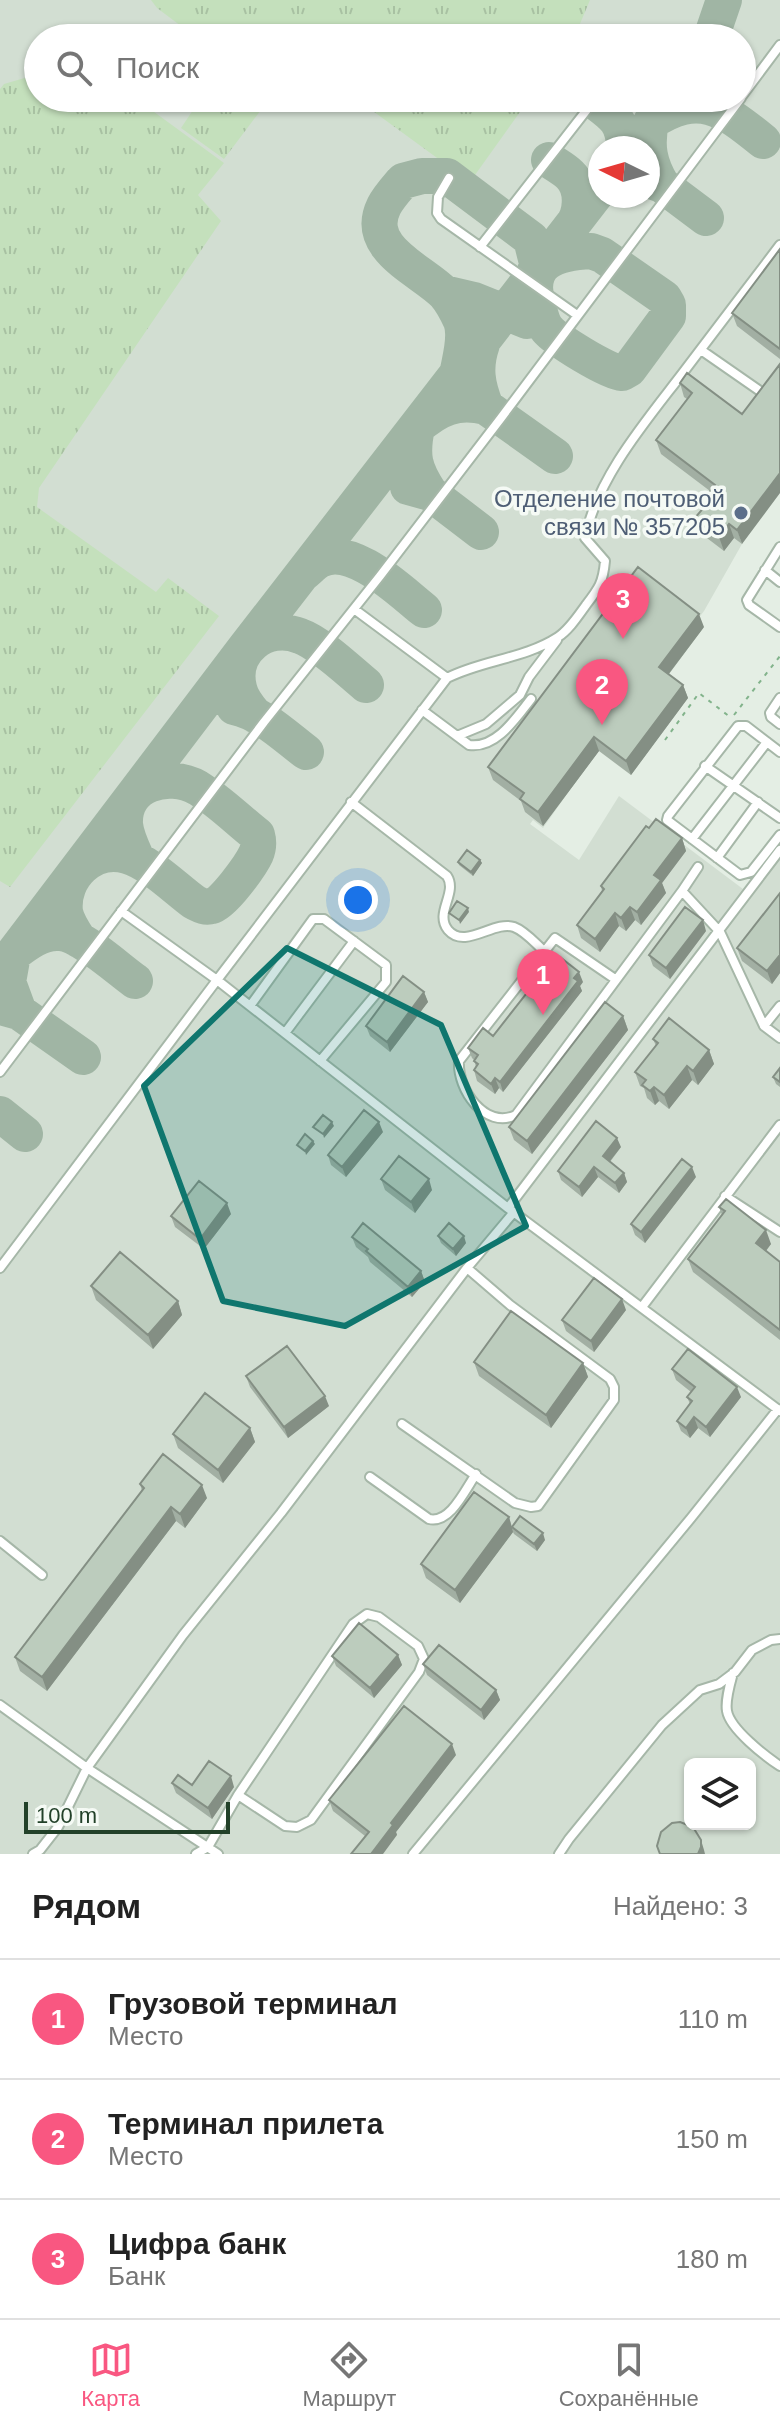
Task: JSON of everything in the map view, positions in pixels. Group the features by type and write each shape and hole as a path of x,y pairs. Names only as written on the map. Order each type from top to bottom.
{"lane":[{"path":"756,77 780,45"},
{"path":"480,247 585,112"},
{"path":"0,1072 730,112"},
{"path":"449,178 438,197 437,213 441,219 577,315"},
{"path":"457,736 486,724 520,695 529,677 603,582 605,561 585,538 590,514 602,489 633,441 780,245"},
{"path":"701,350 760,391"},
{"path":"780,547 747,600 749,605 780,627"},
{"path":"765,570 780,582"},
{"path":"354,609 447,678"},
{"path":"0,1268 447,678 476,666 528,652 560,636"},
{"path":"780,698 770,713 780,724"},
{"path":"422,710 469,745 485,744 515,720 531,699"},
{"path":"780,752 746,726 738,726 668,816 670,824 740,875 747,875 780,835"},
{"path":"692,839 767,742"},
{"path":"705,766 780,818"},
{"path":"351,802 447,876 451,886 443,917 445,927 451,933 463,937 514,927 544,951"},
{"path":"717,858 758,802"},
{"path":"33,1854 40,1850 58,1827 87,1768 183,1635 281,1513 780,850"},
{"path":"615,979 555,938 459,1061 459,1071 470,1100 495,1118 510,1118 521,1109 698,867"},
{"path":"682,891 720,932 764,1026 780,1038"},
{"path":"121,911 217,980 511,1210 779,1410 413,1854"},
{"path":"250,1006 313,919 324,919 386,965 386,982 320,1061"},
{"path":"285,1033 354,941"},
{"path":"764,1026 780,1006"},
{"path":"642,1307 780,1125"},
{"path":"725,1196 780,1232"},
{"path":"402,1424 515,1503 531,1507 538,1506 614,1400 614,1387 610,1379 510,1305 467,1268"},
{"path":"370,1477 435,1521 445,1517 476,1474"},
{"path":"0,1541 42,1575"},
{"path":"196,1854 208,1847 238,1795 353,1624 367,1614 379,1617 418,1646 424,1659 419,1672 311,1820 297,1827 285,1826 238,1795"},
{"path":"559,1854 662,1725 700,1690 719,1684 752,1650 780,1639"},
{"path":"733,1672 726,1709 729,1719 747,1739 780,1766"},
{"path":"0,1705 87,1768 218,1854"}],"path":[{"path":"665,740 699,693 732,718 780,656"}],"highlighted area":[{"path":"287,948 441,1025 526,1226 345,1326 223,1301 144,1086"}],"shaded area":[{"path":"0,0 780,0 780,493 742,544 704,611 543,828 533,820 530,824 579,860 619,796 743,889 780,842 780,1854 0,1854"}],"green space":[{"path":"151,0 590,0 580,24 178,24"},
{"path":"24,78 24,112 154,112 224,163 198,195 221,221 39,488 37,507 156,592 168,578 219,616 10,887 0,881 0,89 4,84"},
{"path":"192,112 259,112 224,159 181,128"},
{"path":"374,112 520,112 470,182"}],"building":[{"path":"780,249 780,349 732,313"},
{"path":"780,364 780,473 737,530 729,524 719,537 694,519 705,506 701,503 715,485 656,440 692,393 680,383 687,373 742,414"},
{"path":"638,567 699,614 659,667 683,685 626,761 594,737 538,812 520,799 524,793 488,767"},
{"path":"656,819 682,838 654,875 661,880 637,912 630,907 621,918 615,913 595,939 577,925 604,889 601,886 646,826 649,828"},
{"path":"467,850 480,860 471,872 458,862"},
{"path":"780,893 780,955 767,971 737,948"},
{"path":"457,901 468,908 459,920 449,913"},
{"path":"685,907 703,920 666,968 649,955"},
{"path":"560,957 579,972 574,978 578,981 500,1082 495,1078 491,1084 474,1070 478,1055 468,1048 483,1028 493,1036 552,961 555,963"},
{"path":"403,976 424,992 387,1042 366,1026"},
{"path":"605,1002 623,1016 527,1141 509,1127"},
{"path":"669,1018 709,1050 693,1071 687,1066 664,1095 654,1087 650,1091 642,1085 646,1080 635,1072 658,1043 653,1039"},
{"path":"780,1068 780,1082 773,1077"},
{"path":"364,1110 379,1122 342,1167 328,1155"},
{"path":"323,1115 332,1122 323,1134 313,1127"},
{"path":"596,1121 617,1138 603,1156 624,1173 615,1183 594,1167 579,1187 558,1171"},
{"path":"305,1134 313,1141 305,1151 297,1145"},
{"path":"399,1156 429,1179 411,1202 381,1179"},
{"path":"682,1159 692,1167 641,1232 631,1224"},
{"path":"199,1181 227,1203 200,1239 171,1216"},
{"path":"726,1199 766,1230 756,1243 780,1262 780,1330 688,1259 725,1211 719,1207"},
{"path":"363,1223 421,1271 408,1287 352,1237"},
{"path":"449,1223 464,1236 453,1249 438,1236"},
{"path":"120,1252 178,1301 148,1335 91,1286"},
{"path":"594,1278 622,1299 591,1341 562,1320"},
{"path":"511,1311 583,1363 546,1415 474,1362"},
{"path":"287,1346 325,1396 284,1427 246,1376"},
{"path":"688,1349 737,1387 706,1427 694,1417 686,1428 677,1421 692,1401 687,1397 695,1387 672,1369"},
{"path":"205,1393 250,1428 218,1470 173,1434"},
{"path":"163,1454 202,1485 180,1514 171,1507 42,1677 15,1657 144,1488 140,1484"},
{"path":"474,1492 509,1517 455,1590 421,1564"},
{"path":"520,1516 543,1533 534,1544 512,1527"},
{"path":"359,1623 398,1655 370,1688 332,1656"},
{"path":"439,1645 496,1690 481,1710 423,1664"},
{"path":"404,1706 452,1744 371,1854 351,1854 369,1832 329,1800"},
{"path":"209,1761 231,1776 208,1808 172,1783 178,1775 192,1785"},
{"path":"680,1822 684,1824 684,1830 695,1830 701,1840 698,1854 660,1854 657,1846 661,1832 672,1823"}],"taxiway":[{"path":"716,24 724,0"},
{"path":"608,112 620,125 622,136"},
{"path":"662,185 651,162 649,139 651,122 668,112"},
{"path":"723,112 763,141"},
{"path":"549,160 570,175 578,187 579,209 570,228"},
{"path":"403,181 422,176 447,176 531,239 537,263 534,276"},
{"path":"402,182 384,206 380,221 381,235 398,257 445,294 456,310 463,334 457,375"},
{"path":"660,184 706,218"},
{"path":"0,971 588,205"},
{"path":"591,251 602,255 664,298 668,305 668,316 629,369 622,373 594,362 552,334 544,324 538,305 536,279 546,263 566,254 591,251"},
{"path":"444,293 474,300 527,321"},
{"path":"482,344 478,376 486,407"},
{"path":"430,493 415,462 417,427 449,407 466,404 486,407 555,456"},
{"path":"408,487 430,493 481,532"},
{"path":"305,572 320,560 333,556 346,558 361,563 389,581 424,610"},
{"path":"255,715 240,692 240,662 253,643 275,633 287,633 308,640 366,685"},
{"path":"234,707 263,719 306,752"},
{"path":"79,940 66,916 65,899 74,876 91,860 114,854 135,859 194,902 209,907 223,899 243,875 256,854 258,840 257,835 198,788 186,783 161,781 139,791 126,810 125,824 137,859"},
{"path":"19,1012 8,982 13,954 46,934 59,933 77,939 135,981"},
{"path":"0,1007 19,1012 83,1057"},
{"path":"0,1114 25,1134"}],"place":[{"name":"Отделение почтовой связи № 357205","path":"741,513"},
{"name":"Цифра банк","path":"623,639"},
{"name":"Терминал прилета","path":"602,725"},
{"name":"Грузовой терминал","path":"543,1015"}]}
